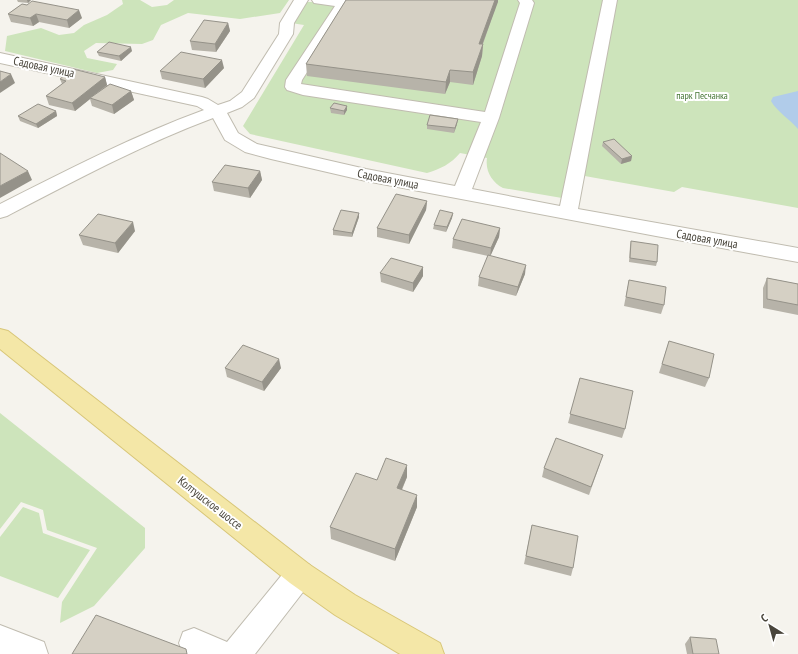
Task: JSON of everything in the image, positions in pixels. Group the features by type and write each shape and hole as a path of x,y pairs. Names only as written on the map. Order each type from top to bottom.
{"main road":[{"name":"Колтушское шоссе","path":"0,337 300,574 345,605 429,654"}],"street":[{"path":"0,212 104,159 166,130 218,112 236,104 248,95 286,34 287,23 300,0"},
{"path":"320,0 345,2 294,80 293,87 303,90 490,118"},
{"path":"461,193 490,118 527,3 525,0"},
{"path":"568,213 610,0"},
{"name":"Садовая улица","path":"0,58 202,102 218,112 232,136 251,148 366,175 798,255"},
{"path":"236,654 300,574"},
{"path":"0,640 33,653"}],"green space":[{"path":"122,0 140,0 152,7 167,5 174,0 289,0 280,13 240,19 188,13 161,25 153,40 142,44 96,43 84,51 87,58 117,64 113,70 97,73 5,51 7,36 41,28 59,35 74,33 84,25 107,15 123,4"},
{"name":"парк Песчанка","path":"318,0 798,0 798,208 682,187 674,192 568,173 562,198 503,188 499,186 488,172 487,158 460,153 445,166 427,173 250,134 243,126 304,25 291,23 305,2 317,2"},
{"path":"0,413 145,528 145,548 94,606 60,623 62,602 97,548 47,530 43,510 21,502 0,529"},
{"path":"23,507 39,513 43,533 90,550 58,598 0,576 0,537"}],"water":[{"path":"798,91 798,129 777,109 771,101 773,97"}],"building":[{"path":"346,0 495,0 479,44 483,44 473,72 450,70 446,82 306,64"},
{"path":"32,1 79,10 67,20 36,14 30,18 8,14 22,4 27,5"},
{"path":"204,20 228,23 215,44 190,41"},
{"path":"109,42 131,47 119,56 97,52"},
{"path":"181,52 222,60 203,79 160,71"},
{"path":"73,69 105,77 72,103 46,96 66,81 60,79"},
{"path":"0,71 11,74 0,82"},
{"path":"110,84 131,91 112,105 90,98"},
{"path":"334,103 347,106 344,111 330,108"},
{"path":"38,104 56,111 36,124 18,116"},
{"path":"430,115 458,119 455,128 427,125"},
{"path":"614,139 632,156 622,159 603,142"},
{"path":"0,153 28,171 0,186"},
{"path":"225,165 260,171 248,188 212,182"},
{"path":"396,194 427,201 409,235 377,228"},
{"path":"341,210 359,213 352,233 333,230"},
{"path":"440,210 453,213 447,227 434,225"},
{"path":"98,214 133,222 115,243 79,235"},
{"path":"462,219 500,228 491,248 453,239"},
{"path":"631,241 658,245 657,262 630,258"},
{"path":"488,255 526,265 518,287 479,277"},
{"path":"391,258 423,267 413,283 380,273"},
{"path":"767,278 798,284 798,305 767,299"},
{"path":"629,280 666,287 664,305 626,297"},
{"path":"669,341 714,354 709,378 662,364"},
{"path":"243,345 279,359 262,382 225,368"},
{"path":"580,378 633,391 625,429 570,414"},
{"path":"556,438 603,455 591,487 544,468"},
{"path":"386,458 407,465 397,488 417,495 395,549 330,527 356,473 377,480"},
{"path":"532,525 578,536 573,568 526,556"},
{"path":"96,615 186,649 187,654 72,654"},
{"path":"690,637 716,639 719,654 693,654"}]}
